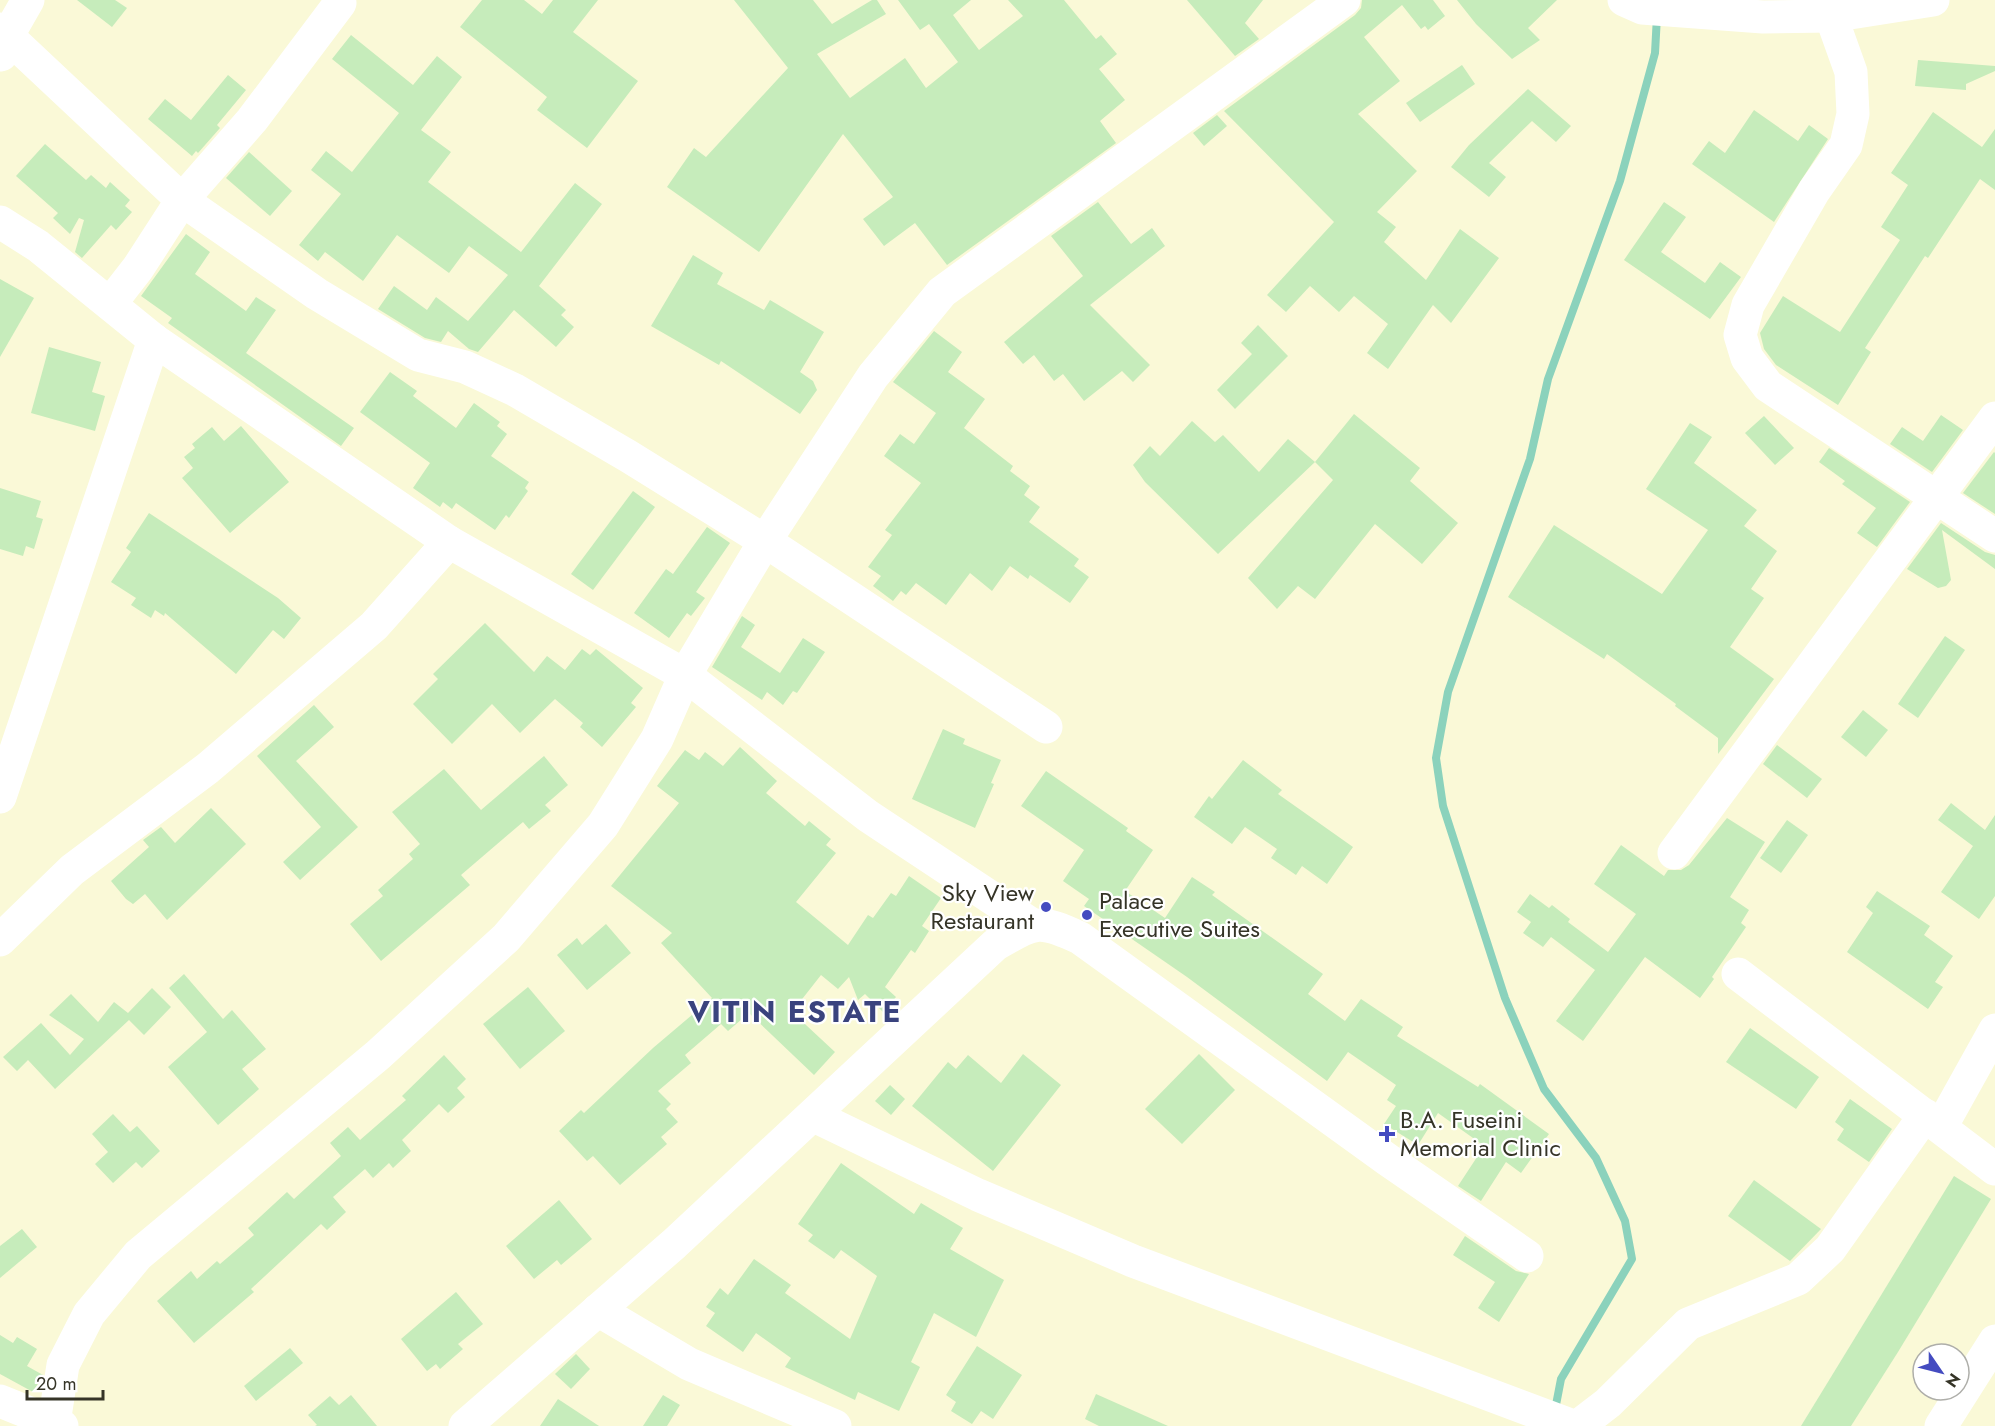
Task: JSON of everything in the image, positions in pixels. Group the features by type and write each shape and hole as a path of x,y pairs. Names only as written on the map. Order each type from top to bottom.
{"street":[{"path":"28,0 3,40 182,200 316,294 418,355 465,367 515,390 765,541 1046,728"},
{"path":"0,1401 58,1424 63,1365 89,1314 138,1255 378,1055 506,938 603,825 657,739 685,675 765,541 873,376 942,292 1344,0"},
{"path":"1633,4 1681,11 1763,17 1831,16 1933,0"},
{"path":"110,304 138,268 182,200 252,120 340,3"},
{"path":"1831,16 1851,72 1853,114 1846,145 1814,191 1748,305 1740,335 1747,358 1768,386 1872,457 1938,497 1995,536"},
{"path":"0,222 38,246 154,340 449,542 685,675 868,816 1031,924 1053,925 1080,938 1388,1160 1527,1256"},
{"path":"0,797 154,340"},
{"path":"1674,853 1995,418"},
{"path":"0,940 72,870 208,768 374,626 449,542"},
{"path":"465,1426 814,1116 995,945 1031,924"},
{"path":"1738,974 1995,1169"},
{"path":"1578,1426 1608,1403 1688,1324 1798,1279 1830,1249 1933,1121 1995,1030"},
{"path":"814,1116 978,1195 1133,1261 1573,1426"},
{"path":"598,1310 689,1364 835,1426"},
{"path":"1941,1426 1995,1341"}],"building":[{"path":"77,0 115,0 127,8 112,27"},
{"path":"482,0 524,0 542,14 553,0 598,0 573,32 638,81 587,148 537,110 547,97 460,27"},
{"path":"734,0 813,0 832,24 872,0 877,0 886,14 817,54 850,98 905,58 926,88 958,62 929,24 920,30 898,0 971,0 953,15 979,50 1023,16 1008,0 1064,0 1096,39 1101,35 1117,54 1099,69 1125,100 1100,121 1116,143 947,265 915,223 884,246 863,219 893,197 843,134 759,252 667,187 694,148 706,157 788,68"},
{"path":"1187,0 1263,0 1245,23 1259,39 1235,56"},
{"path":"1362,0 1433,0 1445,16 1428,30 1425,26 1421,29 1402,5 1364,37 1400,81 1358,114 1417,171 1377,212 1396,227 1384,242 1426,280 1460,229 1499,258 1451,323 1433,305 1388,369 1367,353 1388,324 1354,296 1339,312 1310,286 1286,312 1267,295 1334,222 1224,111 1355,15 1361,8"},
{"path":"1457,0 1557,0 1528,28 1540,40 1512,59 1476,24"},
{"path":"351,35 413,85 437,56 462,77 421,130 451,152 428,182 521,252 575,183 602,204 539,286 566,310 561,315 574,327 556,347 514,310 478,352 469,349 448,331 441,342 425,338 378,309 394,286 427,310 436,297 468,321 508,275 469,246 449,273 397,235 363,281 325,252 318,261 299,245 341,194 311,170 326,151 352,172 399,113 332,59"},
{"path":"1918,60 1995,66 1995,71 1966,84 1966,90 1915,86"},
{"path":"1462,65 1475,84 1420,122 1406,103"},
{"path":"228,75 246,90 217,125 220,128 198,153 196,151 192,156 148,119 165,99 191,120"},
{"path":"1528,89 1571,126 1556,142 1532,121 1489,163 1506,177 1489,197 1451,167 1469,145"},
{"path":"1754,110 1798,141 1809,125 1828,139 1774,222 1692,164 1709,141 1725,153"},
{"path":"1933,112 1982,147 1995,129 1995,190 1980,179 1928,258 1925,256 1865,348 1871,352 1838,405 1776,365 1764,349 1760,333 1783,296 1840,332 1900,240 1881,227 1908,185 1891,173"},
{"path":"1217,115 1227,126 1204,146 1193,133"},
{"path":"45,144 86,180 91,175 106,188 110,182 130,200 125,206 132,212 116,230 111,225 82,258 75,252 84,220 79,218 70,234 53,218 58,213 16,176"},
{"path":"249,152 292,191 270,216 226,178"},
{"path":"1098,202 1131,244 1152,228 1165,246 1090,305 1150,365 1133,382 1122,371 1084,401 1063,374 1054,381 1034,355 1023,364 1004,342 1083,276 1051,236"},
{"path":"1664,202 1686,217 1661,252 1705,283 1720,262 1741,277 1710,319 1624,260"},
{"path":"186,234 210,252 195,274 246,311 256,297 276,310 246,353 354,428 341,446 168,323 172,318 141,296"},
{"path":"693,255 723,273 717,284 764,310 770,300 824,332 800,372 813,381 817,390 800,414 721,361 719,365 651,326"},
{"path":"0,279 34,298 0,357"},
{"path":"1258,325 1288,356 1235,409 1217,390 1252,354 1241,343"},
{"path":"934,331 962,352 948,372 985,399 964,428 1013,466 1010,471 1030,486 1024,495 1040,507 1029,522 1079,559 1074,566 1089,577 1070,603 1030,575 1028,579 1010,566 992,591 970,573 946,605 916,583 906,595 901,591 893,601 873,586 881,576 868,567 892,535 885,530 921,483 884,456 900,434 914,444 936,413 893,382"},
{"path":"49,347 101,362 92,392 105,396 95,431 31,413"},
{"path":"390,372 417,391 413,396 456,428 474,403 500,422 497,426 507,434 491,456 529,482 525,488 528,491 509,518 506,515 495,530 456,503 452,509 443,502 440,507 413,488 430,463 360,412"},
{"path":"1354,414 1420,468 1410,481 1458,523 1422,564 1375,524 1315,599 1298,586 1277,609 1248,578 1333,480 1315,462"},
{"path":"1941,415 1963,430 1932,472 1890,444 1902,427 1923,441"},
{"path":"1764,416 1794,448 1775,465 1745,433"},
{"path":"1192,421 1215,442 1223,435 1259,472 1288,439 1315,462 1218,554 1145,482 1133,465 1150,446 1160,456"},
{"path":"1690,423 1712,437 1694,463 1757,510 1744,526 1777,551 1751,589 1764,598 1730,647 1774,679 1718,754 1718,738 1675,706 1676,704 1607,654 1604,659 1508,597 1554,525 1662,594 1708,530 1646,489"},
{"path":"241,426 289,482 230,533 182,478 193,468 184,457 195,448 192,444 212,427 224,441"},
{"path":"1829,448 1910,502 1877,547 1857,533 1876,508 1842,484 1845,481 1819,462"},
{"path":"1995,453 1995,514 1963,493"},
{"path":"0,488 41,501 36,517 43,519 34,549 26,546 23,556 0,549"},
{"path":"633,491 655,507 593,590 571,574"},
{"path":"149,513 278,598 301,618 284,639 273,630 236,674 165,613 164,616 155,610 151,618 131,605 136,598 111,582 131,552 126,548"},
{"path":"1941,523 1985,552 1995,555 1995,569 1942,530 1951,580 1946,586 1938,588 1907,569"},
{"path":"707,527 730,543 696,592 705,598 691,616 687,613 669,638 634,613 666,569 673,574"},
{"path":"742,616 755,625 741,647 780,673 803,638 825,652 797,693 793,691 783,705 767,692 762,700 712,667"},
{"path":"485,623 534,672 547,656 565,670 582,649 590,655 596,649 643,688 631,703 636,707 602,747 580,727 583,723 555,699 520,733 492,704 452,744 413,704 438,679 433,674"},
{"path":"1945,636 1965,650 1918,718 1898,704"},
{"path":"314,705 334,727 296,761 358,827 300,880 283,862 321,827 257,756"},
{"path":"1863,710 1888,730 1866,757 1841,737"},
{"path":"943,729 965,739 963,744 1001,760 991,783 994,784 975,828 912,799"},
{"path":"1777,745 1822,779 1807,798 1763,764"},
{"path":"740,747 777,781 766,793 805,826 809,821 831,839 826,845 836,853 796,902 848,945 868,915 873,918 891,893 896,896 909,876 941,898 922,926 929,931 915,953 911,950 885,987 896,997 883,1012 865,994 858,1000 849,977 838,989 821,975 792,1012 835,1052 814,1075 749,1013 728,1031 721,1024 685,1055 691,1063 658,1091 671,1104 666,1109 678,1122 661,1137 667,1144 620,1185 593,1156 587,1161 559,1131 581,1110 584,1113 653,1048 712,998 661,943 672,933 611,886 679,803 657,786 685,750 699,760 705,752 723,766"},
{"path":"544,756 568,785 545,805 551,811 529,829 523,822 461,875 470,885 381,961 350,924 383,896 378,890 413,859 409,854 420,844 392,812 444,769 481,810"},
{"path":"1243,760 1282,790 1278,794 1353,847 1327,884 1302,866 1296,875 1271,858 1277,849 1245,827 1232,844 1194,817 1209,796 1212,799"},
{"path":"1046,771 1128,828 1126,831 1153,850 1125,891 1165,918 1192,877 1215,892 1212,895 1323,974 1308,994 1345,1021 1361,999 1403,1027 1397,1036 1478,1087 1480,1084 1549,1134 1521,1173 1506,1162 1481,1201 1458,1186 1477,1157 1473,1153 1480,1143 1438,1113 1418,1145 1384,1124 1396,1106 1387,1100 1396,1085 1348,1052 1327,1081 1187,977 1084,906 1089,899 1063,881 1084,850 1021,806"},
{"path":"1951,803 1985,830 1995,815 1995,896 1979,919 1941,892 1973,846 1938,820"},
{"path":"211,808 246,844 167,920 145,894 133,904 126,899 111,881 149,847 143,840 161,827 175,843"},
{"path":"1727,818 1765,842 1730,897 1749,910 1741,923 1746,927 1712,977 1714,979 1700,998 1645,957 1583,1041 1556,1021 1595,970 1551,937 1543,947 1523,933 1531,922 1517,912 1530,894 1549,908 1552,905 1570,919 1568,922 1608,952 1636,914 1594,884 1621,845 1664,876 1668,870 1681,870 1689,865"},
{"path":"1787,820 1808,835 1781,873 1760,858"},
{"path":"1877,891 1930,926 1924,935 1953,956 1935,982 1943,987 1928,1009 1847,952 1873,913 1866,907"},
{"path":"606,924 631,953 587,990 557,955 577,938 582,945"},
{"path":"184,974 223,1019 232,1010 266,1049 242,1069 259,1089 218,1125 168,1067 207,1032 169,988"},
{"path":"528,987 565,1031 520,1069 483,1024"},
{"path":"152,988 171,1007 144,1035 129,1020 55,1089 28,1060 17,1071 3,1057 41,1023 70,1055 84,1039 49,1015 71,994 98,1022 114,1002 128,1013"},
{"path":"1750,1028 1819,1077 1796,1109 1726,1062"},
{"path":"1023,1054 1061,1085 993,1171 912,1106 948,1062 956,1069 968,1055 1001,1083"},
{"path":"1199,1054 1235,1090 1182,1144 1145,1109"},
{"path":"444,1055 466,1079 457,1088 465,1097 448,1113 439,1104 402,1140 411,1151 393,1168 389,1163 373,1178 365,1169 333,1197 346,1212 327,1230 321,1224 251,1289 254,1292 194,1343 157,1301 191,1271 197,1279 217,1261 220,1264 254,1235 248,1228 287,1192 294,1199 341,1156 330,1143 348,1127 360,1140 406,1100 402,1096"},
{"path":"890,1085 905,1099 891,1115 875,1101"},
{"path":"1850,1099 1892,1129 1869,1162 1837,1140 1844,1129 1835,1122"},
{"path":"113,1114 130,1132 137,1126 160,1151 142,1168 136,1162 113,1183 95,1164 108,1152 92,1134"},
{"path":"841,1163 914,1214 921,1203 963,1228 950,1249 1004,1280 976,1337 934,1313 911,1362 920,1367 899,1411 858,1392 855,1400 785,1367 791,1358 756,1333 743,1352 706,1326 715,1313 706,1307 720,1288 728,1295 754,1259 791,1285 785,1293 850,1339 877,1276 841,1250 834,1259 808,1241 813,1235 798,1224"},
{"path":"1954,1176 1991,1199 1898,1352 1851,1426 1801,1426"},
{"path":"1754,1180 1821,1229 1790,1261 1728,1216"},
{"path":"559,1200 592,1239 561,1265 557,1260 534,1279 506,1246"},
{"path":"22,1229 37,1247 0,1278 0,1246"},
{"path":"1465,1236 1516,1271 1529,1274 1499,1322 1478,1308 1495,1282 1453,1255"},
{"path":"456,1292 483,1324 458,1344 463,1349 440,1369 436,1364 427,1371 401,1339"},
{"path":"0,1335 13,1343 17,1337 37,1349 27,1366 43,1375 33,1392 0,1374"},
{"path":"977,1346 1022,1375 993,1419 981,1411 972,1424 951,1411 956,1402 946,1395"},
{"path":"290,1348 303,1363 256,1401 244,1386"},
{"path":"576,1354 590,1369 571,1389 555,1374"},
{"path":"1096,1394 1168,1426 1099,1426 1085,1419"},
{"path":"351,1395 377,1426 315,1426 317,1425 308,1415 330,1396 339,1405"},
{"path":"663,1395 680,1405 667,1426 643,1426"},
{"path":"558,1399 599,1426 540,1426"}],"waterway":[{"path":"1555,1410 1561,1379 1632,1259 1625,1221 1596,1158 1544,1089 1505,998 1443,806 1436,758 1448,692 1530,459 1548,379 1620,181 1655,53 1657,16"}],"place":[{"name":"Sky View Restaurant","path":"1046,907"},
{"name":"Palace Executive Suites","path":"1087,915"},
{"name":"B.A. Fuseini Memorial Clinic","path":"1387,1134"}],"district":[{"name":"VITIN ESTATE","path":"795,1012"}]}
